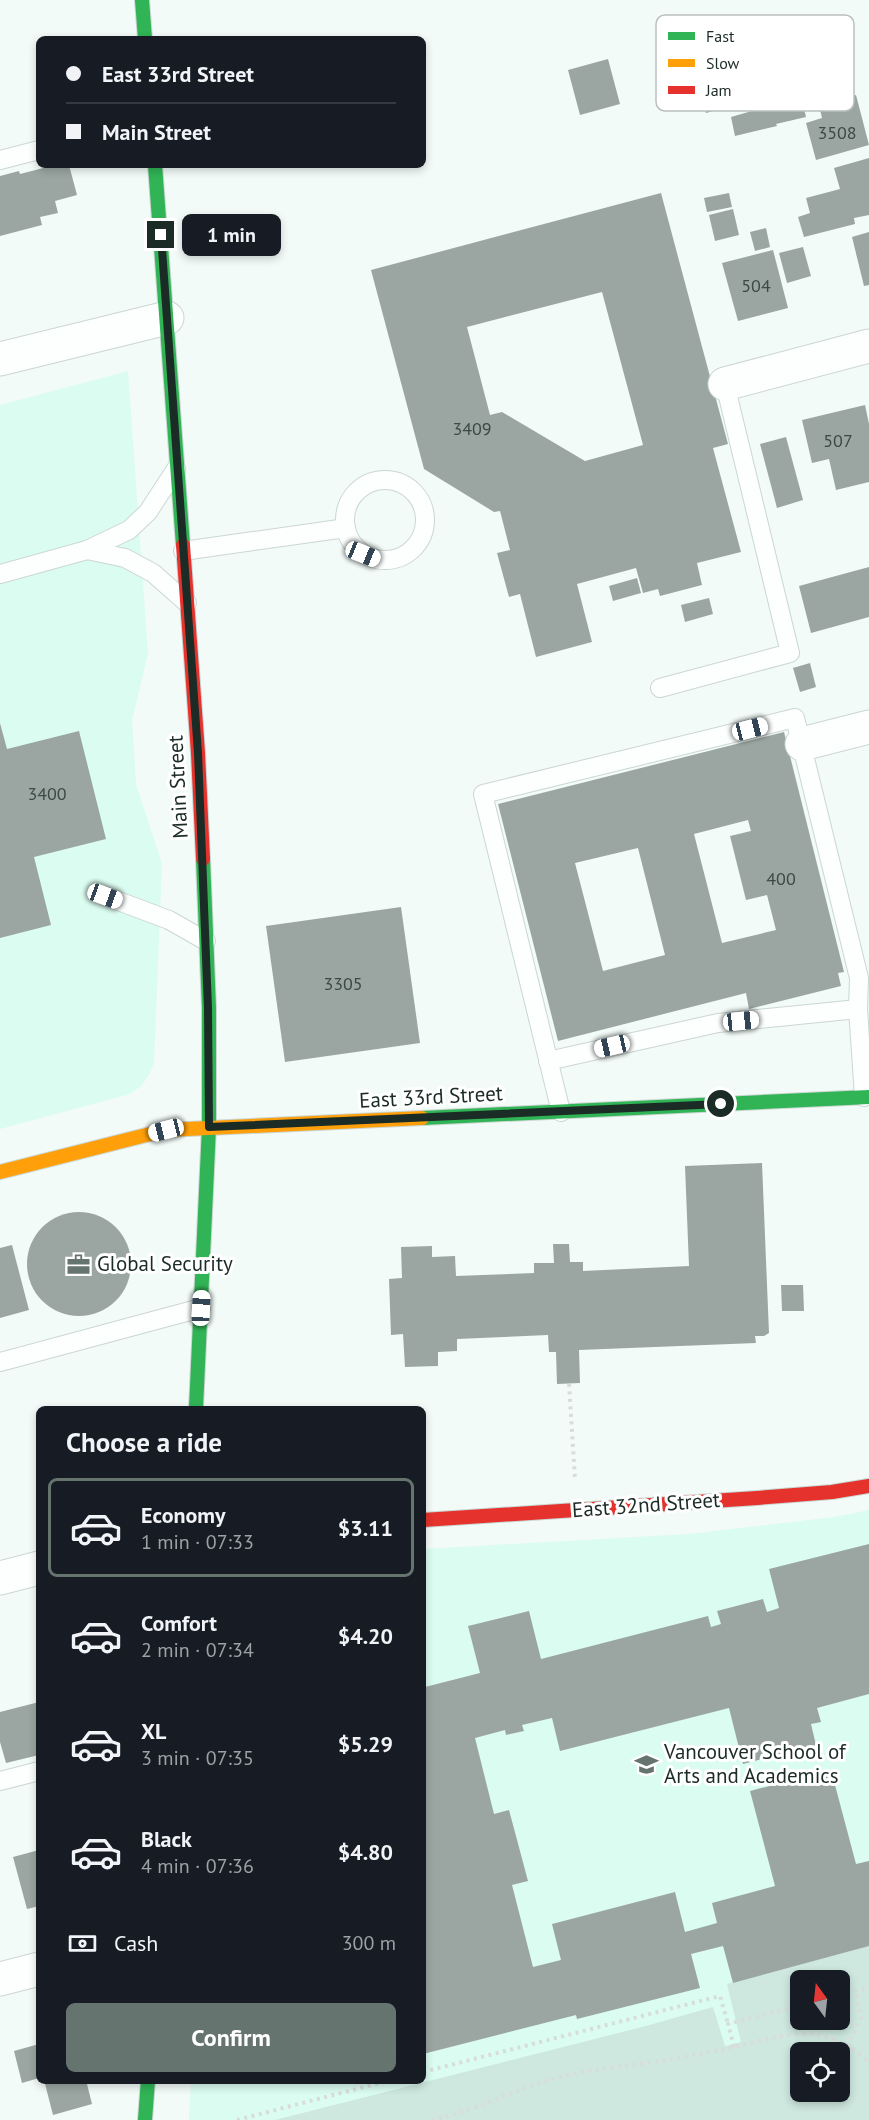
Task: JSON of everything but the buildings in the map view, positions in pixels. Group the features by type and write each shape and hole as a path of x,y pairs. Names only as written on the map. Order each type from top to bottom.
{"main road":[{"path":"142,0 146,36"},
{"name":"Main Street","path":"155,168 198,753 206,941 209,1127 196,1406"},
{"name":"East 33rd Street","path":"0,1172 166,1130 867,1097"},
{"name":"East 32nd Street","path":"426,1520 757,1498 832,1492 869,1486"},
{"path":"145,2120 148,2084"}],"street":[{"path":"0,359 167,318"},
{"path":"725,384 869,346"},
{"path":"801,744 869,727"},
{"path":"0,1578 36,1569"},
{"path":"0,1979 36,1970"}],"lane":[{"path":"0,160 36,151"},
{"path":"660,688 790,653 725,384"},
{"path":"0,574 87,550 129,530 148,512 177,468"},
{"path":"378,481 393,481 408,487 419,498 425,513 425,528 418,543 407,554 393,560 377,560 363,554 352,542 346,528 346,513 352,498 363,487 378,481"},
{"path":"183,551 346,528"},
{"path":"87,550 125,558 153,573 187,604"},
{"path":"561,1112 483,794 795,718 859,978 858,1009 867,1097"},
{"path":"105,896 168,920 206,941"},
{"path":"548,1060 718,1023 858,1009"},
{"path":"0,1362 201,1308"},
{"path":"0,1781 36,1772"}],"path":[{"path":"569,1384 576,1510"},
{"path":"850,1992 869,1988"},
{"path":"850,2043 861,2018 856,1991"},
{"path":"426,2071 720,1996 734,2047"},
{"path":"728,2025 790,2008"},
{"path":"431,2120 456,2115 550,2080 592,2069 653,2062 804,2034 822,2036 836,2042"},
{"path":"850,2048 862,2055 869,2064"},
{"path":"237,2120 376,2084"}],"shaded area":[{"path":"128,371 148,654 132,720 136,784 162,864 154,1062 141,1086 130,1094 0,1129 0,405"},
{"name":"Vancouver School of Arts and Academics","path":"869,1510 869,2120 189,2120 191,2084 426,2084 426,1549 689,1534 834,1517"},
{"path":"869,1946 869,2120 275,2120 417,2084 426,2084 426,2082 713,2007 725,2046 741,2042 727,1984"}],"traffic: fast":[{"path":"142,0 145,36"},
{"path":"155,168 183,545"},
{"path":"196,1406 209,1127 209,1008 203,859"},
{"path":"422,1118 869,1097"},
{"path":"145,2120 148,2084"}],"traffic: slow":[{"path":"0,1172 166,1130 422,1118"}],"traffic: jam":[{"path":"183,545 203,859"},
{"path":"426,1520 757,1498 832,1492 869,1486"}],"place":[{"name":"Global Security","path":"79,1264"},
{"name":"Vancouver School of Arts and Academics","path":"646,1764"}],"route":[{"path":"161,235 198,753 208,1008 209,1127 721,1104"}]}
